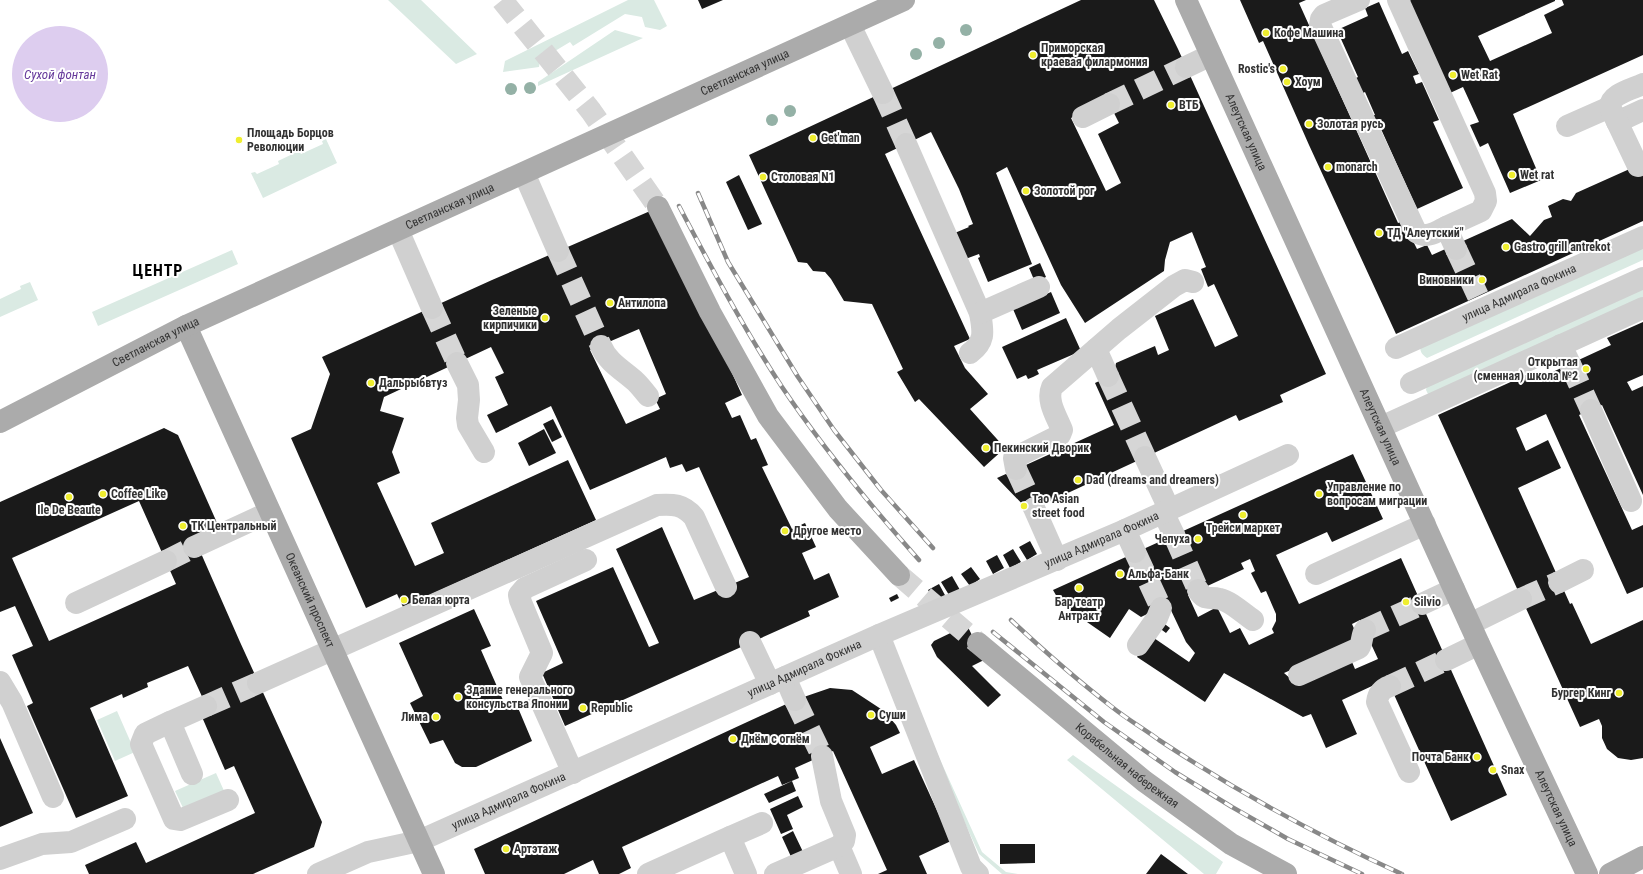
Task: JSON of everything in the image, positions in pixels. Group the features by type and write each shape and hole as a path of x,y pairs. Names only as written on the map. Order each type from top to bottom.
{"main road":[{"name":"Светланская улица","path":"0,422 186,326 904,0"},
{"name":"Алеутская улица","path":"1186,0 1479,644 1587,874"},
{"path":"658,207 710,312 768,416 838,509 899,575"},
{"name":"Океанский проспект","path":"186,326 434,874"},
{"name":"Корабельная набережная","path":"978,643 1144,781 1231,844 1286,874"},
{"path":"1610,874 1643,858"}],"street":[{"path":"1358,0 1324,16 1321,19 1320,25 1416,232 1426,236 1482,211 1486,201 1485,193 1398,0"},
{"path":"850,25 883,93"},
{"path":"1186,67 1211,55"},
{"path":"1637,153 1613,115 1610,102 1612,99 1643,84"},
{"path":"1083,117 1109,104"},
{"path":"1567,126 1613,115 1643,110"},
{"path":"906,144 980,313 983,334 978,347 970,352"},
{"path":"524,173 558,251"},
{"path":"1446,227 1456,249"},
{"path":"398,230 432,308"},
{"name":"улица Адмирала Фокина","path":"1396,348 1480,302 1643,237"},
{"path":"1411,383 1643,278"},
{"path":"1016,469 1014,458 1060,435 1062,430 1050,402 1049,393 1052,387 1119,328 1174,286 1184,280 1193,282"},
{"path":"980,313 1039,287"},
{"path":"1380,427 1566,355 1643,308"},
{"path":"601,346 604,355 636,382 648,396"},
{"path":"1096,349 1108,376"},
{"path":"457,364 468,385 470,400 467,418 468,425 484,452"},
{"path":"1590,410 1631,501"},
{"name":"улица Адмирала Фокина","path":"318,874 368,852 419,841 777,680 1125,530 1288,455"},
{"path":"1145,457 1166,510 1174,535"},
{"path":"258,683 657,505 674,504 689,510 694,517 726,587"},
{"path":"1034,508 1057,560"},
{"path":"194,548 270,512"},
{"path":"1316,574 1425,524"},
{"path":"1125,530 1135,552"},
{"path":"573,773 530,677 542,654 519,595 525,588 586,560"},
{"path":"76,603 166,561"},
{"path":"1559,582 1583,570"},
{"path":"1422,604 1454,589"},
{"path":"1198,590 1201,595 1206,598 1223,600 1253,620"},
{"path":"1470,624 1522,599"},
{"path":"1138,645 1157,618 1161,608"},
{"path":"1299,675 1358,648 1361,644 1362,634 1365,630"},
{"path":"880,635 971,867 978,874"},
{"path":"750,642 777,680 795,700"},
{"path":"1446,660 1479,644"},
{"path":"0,682 12,702 53,798"},
{"path":"1390,686 1383,689 1378,695 1377,702 1409,772"},
{"path":"206,706 145,734 141,744 174,818 180,820 228,800"},
{"path":"170,722 192,774"},
{"path":"775,874 839,846 846,835 831,800 822,756"},
{"path":"0,859 42,844 71,842 125,819"},
{"path":"648,874 762,823"},
{"path":"730,837 746,874"},
{"path":"839,846 851,874"}],"shaded area":[{"path":"388,0 421,0 477,54 456,64"},
{"path":"628,0 654,0 667,26 660,30 645,27 642,17 625,14 573,46 570,42 540,60 539,67 503,72 505,61"},
{"path":"615,30 643,38 538,86 538,82"},
{"path":"326,139 337,163 263,198 251,173 255,172 257,174 279,164 278,161 299,151 301,154 323,144 322,141"},
{"path":"1643,244 1643,260 1427,358 1421,352 1420,344"},
{"path":"232,250 238,264 98,326 92,312"},
{"path":"30,282 38,300 0,317 0,299 21,289 20,286"},
{"path":"1643,287 1643,304 1429,396 1426,390 1427,385"},
{"path":"908,689 982,852 1006,872 1018,874 1002,874 979,854 905,691"},
{"path":"117,711 135,752 115,761 97,720"},
{"path":"1073,755 1223,862 1216,874 1204,874 1067,760"},
{"path":"216,773 225,793 184,810 175,791"}],"water":[{"name":"Сухой фонтан","path":"60,26 78,30 87,34 94,40 100,47 104,56 108,74 104,92 100,101 94,108 87,114 78,118 60,122 42,118 33,114 26,108 20,101 16,92 12,74 16,56 20,47 26,40 33,34 42,30"}],"building":[{"path":"698,0 723,0 702,9"},
{"path":"1081,0 1154,0 1178,49 1326,374 1280,395 1283,402 1239,421 1236,415 1029,511 997,478 1114,425 1095,383 1114,374 1116,363 1155,346 1158,355 1169,350 1155,316 1193,299 1215,347 1238,336 1214,284 1208,287 1201,269 1206,267 1192,232 1170,242 1165,260 1164,271 1085,323 1061,285 1007,167 996,173 1032,264 988,282 978,258 980,257 979,254 960,261 950,235 973,224 959,189 931,132 885,154 970,339 954,346 965,368 988,394 970,409 1005,448 984,467 919,399 915,402 897,372 903,369 872,304 844,301 825,272 813,271 807,263 798,262 749,155","holes":["1108,101 1119,123 1098,134 1121,183 1106,191 1071,118"]},
{"path":"1240,0 1306,0 1299,3 1398,223 1403,221 1417,249 1427,245 1432,255 1512,219 1530,236 1544,220 1552,217 1548,206 1563,199 1571,201 1576,193 1643,163 1643,221 1396,334 1263,41 1259,43"},
{"path":"1555,0 1478,36 1490,61 1552,33 1544,15 1564,5 1562,0 1643,0 1643,55 1513,114 1541,180 1510,193 1488,143 1480,147 1470,125 1479,122 1463,87 1450,93 1409,1"},
{"path":"1379,2 1402,54 1408,51 1419,74 1413,76 1416,84 1422,82 1439,120 1433,122 1463,188 1417,209 1381,129 1377,131 1371,116 1375,115 1365,92 1361,94 1354,79 1358,77 1337,30 1368,16 1365,8"},
{"path":"739,175 762,224 748,230 726,182"},
{"path":"657,208 742,395 725,403 732,418 740,415 751,440 756,438 768,465 762,467 792,529 805,523 816,547 802,553 814,580 829,573 839,597 808,611 810,616 565,726 542,673 563,663 536,601 613,567 649,647 659,643 616,549 662,527 694,600 749,577 699,467 686,472 682,464 670,468 666,457 590,490 551,406 496,433 487,415 508,405 495,377 504,373 491,347 384,397 380,411 404,418 392,452 400,473 377,483 415,566 444,553 431,523 568,460 596,520 403,607 397,594 366,608 291,438 311,429 330,374 322,357 492,280","holes":["639,329 666,394 655,399 660,409 626,424 590,350"]},
{"path":"1040,263 1046,277 1035,282 1029,268"},
{"path":"1051,292 1060,313 1022,330 1013,309"},
{"path":"1066,318 1081,351 1037,370 1039,374 1033,377 1028,379 1026,375 1017,379 1002,347"},
{"path":"1643,322 1643,375 1627,382 1632,391 1643,386 1643,495 1602,405 1579,415 1632,530 1643,525 1643,587 1627,594 1546,414 1516,428 1526,451 1548,440 1561,468 1518,488 1570,604 1572,603 1591,644 1643,620 1643,758 1631,760 1618,758 1607,749 1602,738 1602,726 1599,719 1580,727 1438,415 1528,374 1531,382 1611,345 1607,338"},
{"path":"553,419 562,437 552,442 543,424"},
{"path":"164,428 178,435 218,525 200,551 322,822 314,847 253,874 89,874 85,865 136,842 146,863 255,813 234,766 225,770 202,717 210,714 188,666 147,683 148,687 123,698 122,694 90,708 128,796 76,818 27,706 33,703 12,655 33,646 15,606 0,612 0,502","holes":["139,501 176,584 49,641 12,558"]},
{"path":"544,429 556,453 529,466 518,443"},
{"path":"1353,454 1383,519 1332,542 1327,532 1276,555 1299,604 1401,558 1507,795 1451,821 1387,679 1342,700 1357,734 1326,748 1311,714 1303,717 1224,673 1205,702 1137,657 1151,636 1189,662 1195,653 1186,642 1168,604 1141,617 1129,609 1110,638 1061,604 1053,590","holes":["1250,559 1255,571 1251,573 1261,593 1266,591 1276,614 1276,621 1272,629 1274,633 1249,645 1240,628 1230,633 1217,607 1198,617 1188,595 1244,569 1241,563","1360,620 1378,659 1355,669 1352,662 1299,686 1284,673 1359,640 1352,624"]},
{"path":"1030,541 1037,554 1027,560 1019,547"},
{"path":"1013,549 1021,562 1010,568 1003,555"},
{"path":"997,555 1004,568 993,574 986,561"},
{"path":"971,567 980,579 970,586 961,574"},
{"path":"952,576 960,590 949,595 941,582"},
{"path":"939,584 946,597 936,603 928,590"},
{"path":"897,594 899,598 891,602 889,598"},
{"path":"474,609 491,646 481,650 506,707 516,703 532,741 476,767 462,767 455,763 443,740 430,744 410,703 423,696 399,643"},
{"path":"1162,622 1170,628 1166,633 1158,627"},
{"path":"967,625 984,660 972,666 1001,695 988,707 937,657 931,645 934,641"},
{"path":"830,688 852,690 884,711 896,725 900,733 870,747 882,774 914,760 951,841 919,856 927,874 878,874 887,870 833,751 795,768 799,778 782,785 778,776 622,847 631,868 619,874 599,874 593,860 564,874 485,874 474,849 795,700"},
{"path":"0,738 33,813 0,827"},
{"path":"792,781 796,791 769,803 764,794"},
{"path":"798,796 803,807 787,815 793,829 781,834 770,809"},
{"path":"793,831 805,856 793,861 782,837"},
{"path":"1000,844 1035,844 1035,863 1000,864"},
{"path":"1161,854 1188,874 1146,874"}],"tunnel":[{"path":"502,0 591,111 658,207"},
{"path":"1109,104 1186,67"},
{"path":"883,93 906,144"},
{"path":"1456,249 1478,296"},
{"path":"558,251 601,346"},
{"path":"432,308 457,363"},
{"path":"1570,364 1591,410"},
{"path":"1108,376 1145,457"},
{"path":"1016,469 1034,508"},
{"path":"1174,535 1198,590"},
{"path":"166,561 194,547"},
{"path":"1135,552 1161,608"},
{"path":"899,575 978,643"},
{"path":"1521,599 1559,582"},
{"path":"1365,630 1422,604"},
{"path":"1390,686 1446,660"},
{"path":"206,706 258,683"},
{"path":"795,700 822,756"}],"railway":[{"path":"698,193 728,262 798,377 834,430 881,490 933,548"},
{"path":"679,206 741,320 782,387 848,476 919,560"},
{"path":"1011,620 1086,686 1118,711 1188,759 1278,812 1339,844 1402,874"},
{"path":"993,632 1104,722 1175,772 1288,839 1362,874"}],"place":[{"name":"Кофе Машина","path":"1266,33"},
{"name":"Приморская краевая филармония","path":"1033,55"},
{"name":"Rostic's","path":"1283,69"},
{"name":"Wet Rat","path":"1453,75"},
{"name":"Хоум","path":"1287,82"},
{"name":"ВТБ","path":"1171,105"},
{"name":"Золотая русь","path":"1309,124"},
{"name":"Get'man","path":"813,138"},
{"name":"Площадь Борцов Революции","path":"239,140"},
{"name":"monarch","path":"1328,167"},
{"name":"Wet rat","path":"1512,175"},
{"name":"Столовая N1","path":"763,177"},
{"name":"Золотой рог","path":"1026,191"},
{"name":"ТД \"Алеутский\"","path":"1379,233"},
{"name":"Gastro grill antrekot","path":"1506,247"},
{"name":"Виновники","path":"1482,280"},
{"name":"Антилопа","path":"610,303"},
{"name":"Зеленые кирпичики","path":"545,318"},
{"name":"Открытая (сменная) школа №2","path":"1586,369"},
{"name":"Дальрыбвтуз","path":"371,383"},
{"name":"Пекинский Дворик","path":"986,448"},
{"name":"Dad (dreams and dreamers)","path":"1078,480"},
{"name":"Coffee Like","path":"103,494"},
{"name":"Управление по вопросам миграции","path":"1319,494"},
{"name":"Ile De Beaute","path":"69,497"},
{"name":"Tao Asian street food","path":"1024,506"},
{"name":"Трейси маркет","path":"1243,515"},
{"name":"ТК Центральный","path":"183,526"},
{"name":"Другое место","path":"785,531"},
{"name":"Чепуха","path":"1198,539"},
{"name":"Альфа-Банк","path":"1120,574"},
{"name":"Бар театр Антракт","path":"1079,588"},
{"name":"Белая юрта","path":"404,600"},
{"name":"Silvio","path":"1406,602"},
{"name":"Бургер Кинг","path":"1619,693"},
{"name":"Здание генерального консульства Японии","path":"458,697"},
{"name":"Republic","path":"583,708"},
{"name":"Суши","path":"871,715"},
{"name":"Лима","path":"436,717"},
{"name":"Днём с огнём","path":"733,739"},
{"name":"Почта Банк","path":"1477,757"},
{"name":"Snax","path":"1493,770"},
{"name":"Артэтаж","path":"506,849"}],"district":[{"name":"ЦЕНТР","path":"158,270"}]}
